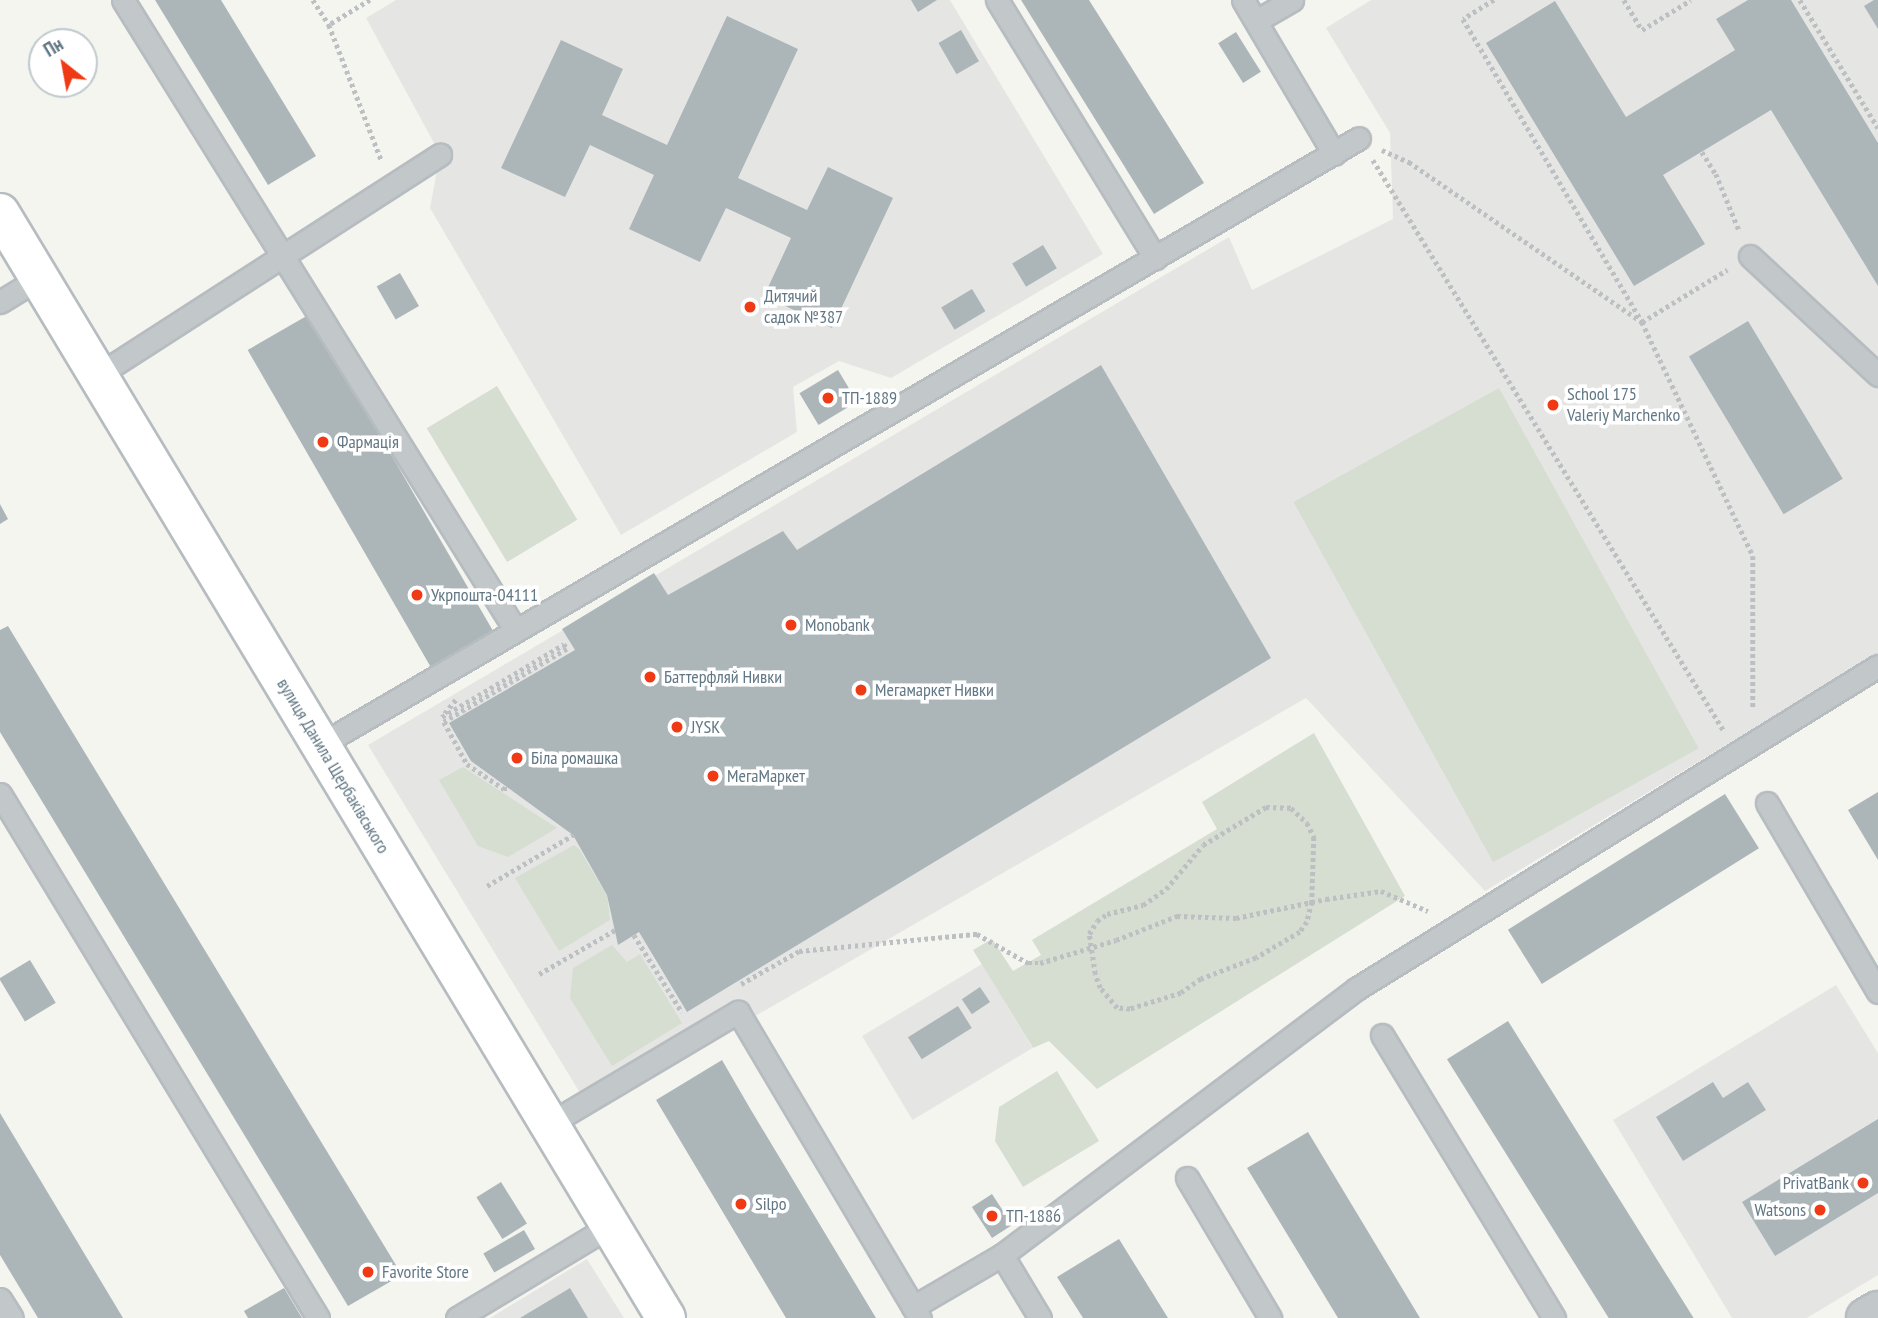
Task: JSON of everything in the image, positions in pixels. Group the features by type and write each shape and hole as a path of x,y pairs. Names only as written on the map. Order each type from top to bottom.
{"main road":[{"name":"вулиця Данила Щербаківського","path":"0,213 666,1318"}],"street":[{"path":"1866,1318 1878,1311"}],"lane":[{"path":"123,0 516,631"},
{"path":"997,0 1154,258"},
{"path":"1243,0 1334,153"},
{"path":"1256,21 1292,0"},
{"path":"320,745 1359,138"},
{"path":"98,376 440,155"},
{"path":"1750,256 1878,376"},
{"path":"0,302 39,278"},
{"path":"549,1124 738,1012 916,1312 1002,1255 1356,989 1878,666"},
{"path":"0,794 318,1318"},
{"path":"1767,803 1878,992"},
{"path":"1382,1035 1553,1318"},
{"path":"1187,1178 1270,1318"},
{"path":"457,1318 610,1226"},
{"path":"1002,1255 1040,1318"},
{"path":"0,1299 12,1318"}],"path":[{"path":"313,0 329,25 392,186"},
{"path":"329,25 370,0"},
{"path":"1494,0 1463,19 1642,322 1753,556 1753,718"},
{"path":"1624,0 1642,30 1692,0"},
{"path":"1800,0 1878,128"},
{"path":"1359,138 1409,162 1642,322"},
{"path":"1359,138 1727,736 1736,730"},
{"path":"1642,322 1750,256 1716,174 1702,152"},
{"path":"458,698 442,717 564,644 567,649 444,722 467,764 509,789"},
{"path":"1266,807 1291,808 1307,823 1314,837 1312,902 1307,922 1300,932 1256,958 1201,979 1181,993 1130,1009 1117,1008 1100,988 1091,946 1089,934 1097,921 1107,914 1143,905 1166,889 1203,845 1266,807"},
{"path":"487,886 572,835"},
{"path":"799,951 977,933 1028,962 1040,963 1116,940 1177,916 1236,918 1381,891 1401,899"},
{"path":"539,974 615,930"},
{"path":"635,935 687,1020"}],"shaded area":[{"name":"Дитячий садок №387","path":"396,0 950,0 1103,254 891,378 839,361 793,387 797,432 621,535 430,208 440,154 366,18"},
{"path":"1371,0 1878,0 1878,653 1485,891 1306,698 591,1111 368,745 1229,237 1252,290 1393,219 1390,133 1326,28"},
{"path":"497,386 577,520 507,562 427,428"},
{"path":"1499,388 1699,748 1493,862 1293,502"},
{"path":"1314,733 1405,896 1097,1089 1049,1041 1033,1048 973,950 992,939 1013,971 1041,955 1032,940 1217,829 1202,802"},
{"path":"463,767 557,828 508,857 478,846 439,780"},
{"path":"574,845 607,895 610,920 559,951 515,878"},
{"path":"612,945 627,962 640,954 682,1023 612,1066 570,998 573,968"},
{"path":"982,964 1032,1048 912,1120 862,1036"},
{"path":"1836,985 1878,1053 1878,1275 1807,1318 1732,1318 1613,1120"},
{"path":"1057,1071 1099,1141 1023,1187 995,1141 999,1107"},
{"path":"587,1259 624,1318 490,1318"}],"building":[{"path":"155,0 221,0 316,156 268,185"},
{"path":"911,0 937,0 918,12"},
{"path":"1021,0 1089,0 1204,183 1154,214"},
{"path":"1748,0 1791,0 1878,143 1878,286 1771,110 1663,175 1705,244 1634,286 1486,43 1555,1 1626,117 1735,50 1716,19"},
{"path":"1878,0 1878,29 1864,6"},
{"path":"727,16 798,49 738,178 807,210 828,167 893,198 832,328 764,296 791,238 726,208 700,262 629,229 654,175 590,145 565,197 501,168 561,40 623,69 602,115 667,145"},
{"path":"961,30 979,61 956,74 938,43"},
{"path":"1236,32 1261,72 1243,83 1218,43"},
{"path":"1043,245 1057,268 1026,287 1012,264"},
{"path":"400,273 419,306 396,319 377,286"},
{"path":"972,289 985,311 955,330 941,308"},
{"path":"310,314 494,632 431,668 248,350"},
{"path":"1748,321 1843,479 1784,514 1689,357"},
{"name":"Мегамаркет Нивки","path":"1101,365 1271,658 687,1012 639,932 618,945 607,895 573,835 471,761 449,723 575,650 562,629 654,573 668,595 783,531 797,550"},
{"name":"ТП-1889","path":"838,370 857,402 818,425 799,393"},
{"path":"0,504 8,519 0,524"},
{"path":"8,626 402,1275 348,1306 0,732 0,630"},
{"path":"1878,792 1878,860 1848,810"},
{"path":"1725,794 1759,848 1542,984 1508,930"},
{"path":"30,960 56,1003 25,1021 0,978"},
{"path":"980,987 990,1002 972,1014 962,999"},
{"path":"958,1006 972,1028 922,1059 908,1037"},
{"path":"1508,1021 1693,1318 1609,1318 1447,1059"},
{"path":"722,1060 876,1318 786,1318 656,1100"},
{"path":"1713,1082 1723,1098 1748,1082 1766,1110 1683,1161 1656,1117"},
{"path":"0,1113 123,1318 38,1318 0,1255"},
{"path":"1878,1119 1878,1193 1775,1256 1742,1202"},
{"path":"1308,1132 1420,1318 1338,1318 1247,1168"},
{"path":"501,1182 527,1224 502,1239 476,1197"},
{"name":"ТП-1886","path":"992,1194 1012,1225 992,1238 972,1207"},
{"path":"524,1230 535,1249 494,1273 483,1254"},
{"path":"1119,1239 1168,1318 1083,1318 1057,1277"},
{"path":"284,1288 302,1318 248,1318 244,1311"},
{"path":"570,1288 588,1318 520,1318"}],"place":[{"name":"Дитячий садок №387","path":"750,307"},
{"name":"ТП-1889","path":"828,398"},
{"name":"School 175 Valeriy Marchenko","path":"1553,405"},
{"name":"Фармація","path":"323,442"},
{"name":"Укрпошта-04111","path":"417,595"},
{"name":"Monobank","path":"791,625"},
{"name":"Баттерфляй Нивки","path":"650,677"},
{"name":"Мегамаркет Нивки","path":"861,690"},
{"name":"JYSK","path":"677,727"},
{"name":"Біла ромашка","path":"517,758"},
{"name":"МегаМаркет","path":"713,776"},
{"name":"PrivatBank","path":"1863,1183"},
{"name":"Silpo","path":"741,1204"},
{"name":"Watsons","path":"1820,1210"},
{"name":"ТП-1886","path":"992,1216"},
{"name":"Favorite Store","path":"368,1272"}]}
